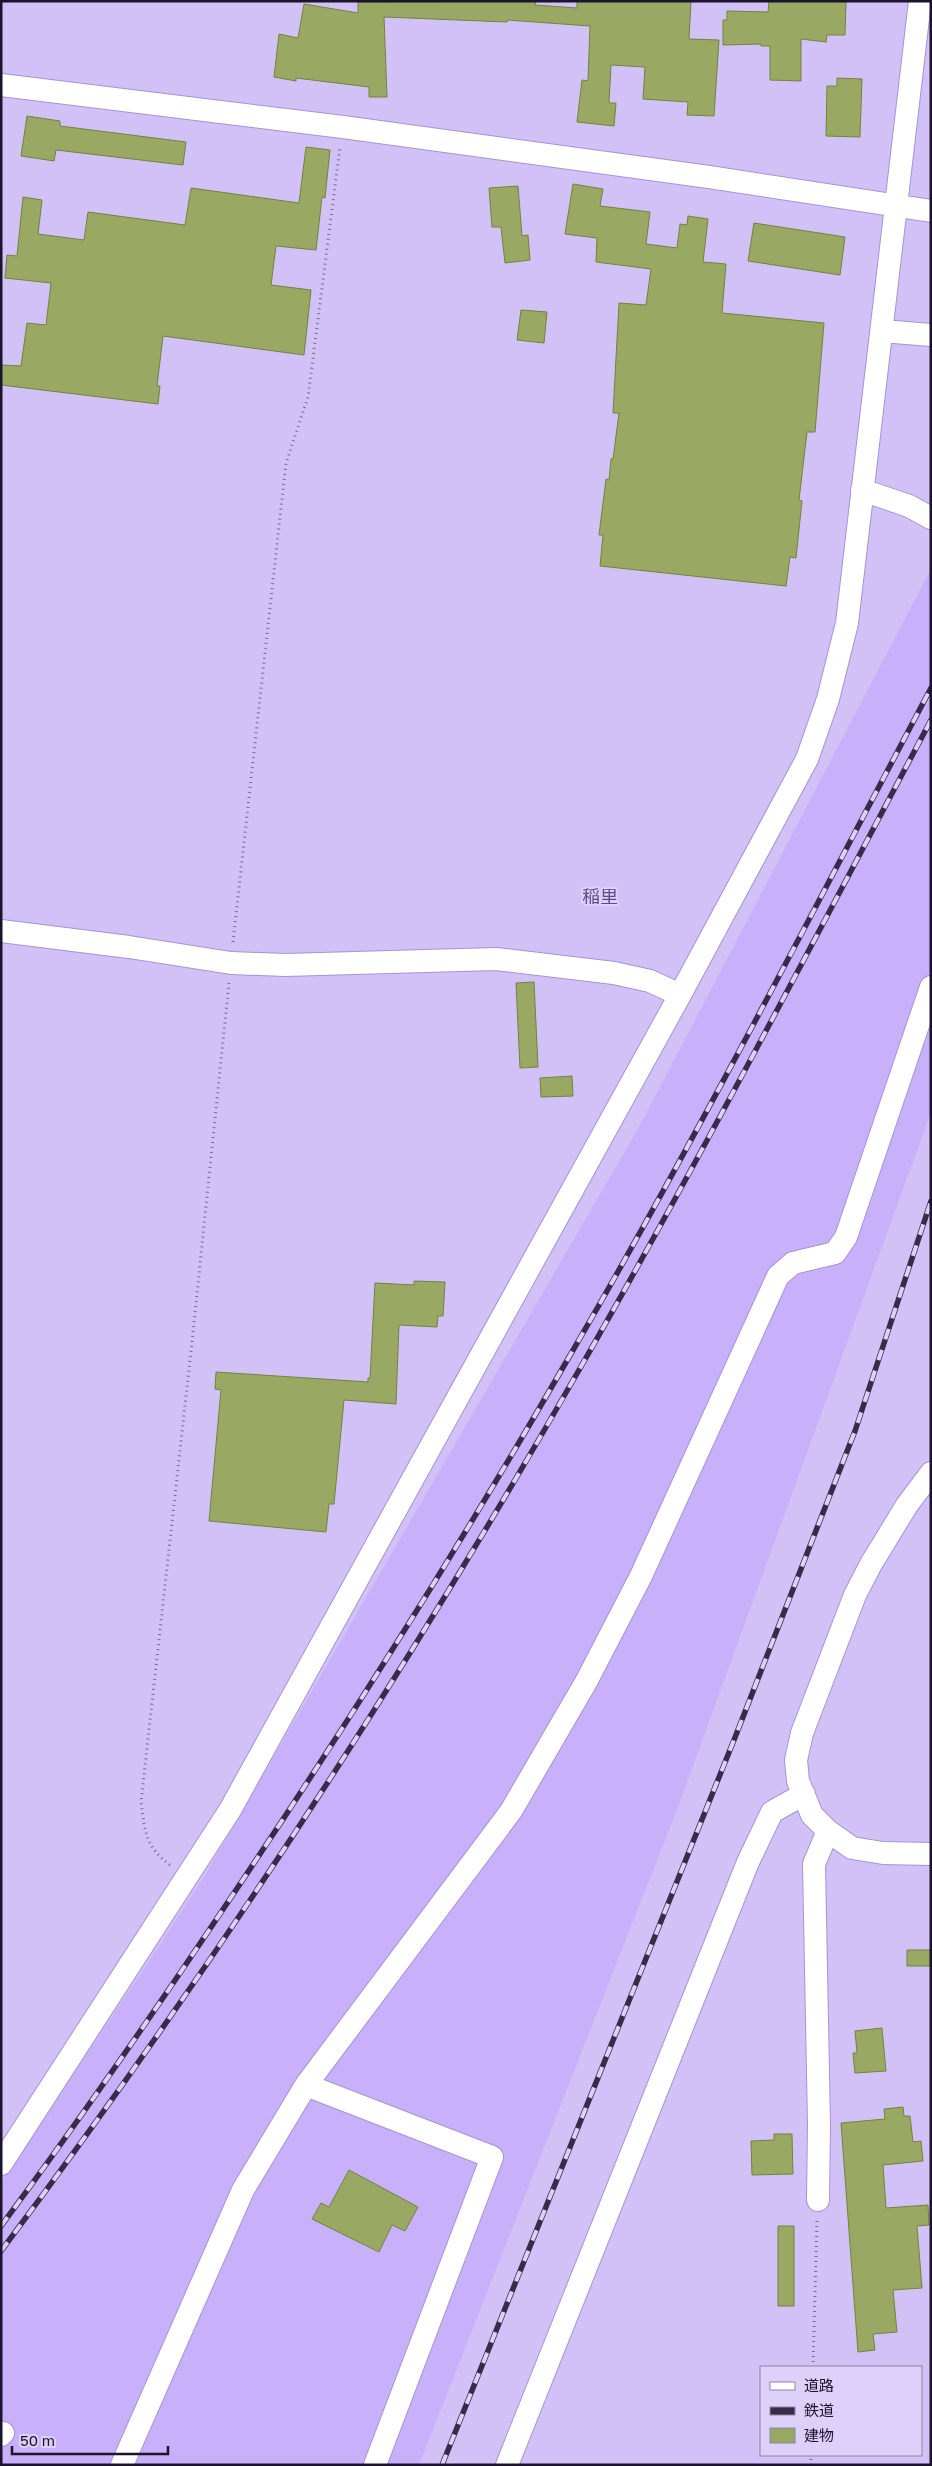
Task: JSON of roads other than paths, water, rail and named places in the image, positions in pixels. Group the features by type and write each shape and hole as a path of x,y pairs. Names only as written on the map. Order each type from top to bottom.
{"street":[{"path":"1,2164 230,1810 680,995 807,759 828,698 847,623 898,206 920,1"},
{"path":"1,85 343,127 709,177 931,211"},
{"path":"882,331 931,335"},
{"path":"862,490 909,506 931,518"},
{"path":"909,506 931,501"},
{"path":"1,932 129,946 231,963 285,965 496,959 614,973 650,981 680,995"},
{"path":"122,2465 243,2190 306,2085 511,1811 586,1682 641,1576 778,1276 793,1263 835,1253 846,1236 931,987"},
{"path":"931,1473 907,1505 871,1564 835,1644 802,1733 796,1760 798,1780 812,1814 828,1831 852,1848 883,1853 931,1854"},
{"path":"507,2465 748,1862 772,1812 804,1794"},
{"path":"818,2200 819,2125 814,1864 828,1831"},
{"path":"306,2085 492,2157 375,2465"}],"railway":[{"path":"1,2226 120,2061 234,1893 320,1763 486,1498 660,1197 931,688"},
{"path":"1,2251 79,2145 230,1929 304,1820 445,1597 513,1484 670,1209 931,720"},
{"path":"442,2465 734,1740 855,1431 931,1201"}],"district":[{"name":"稲里","path":"600,897"}]}
